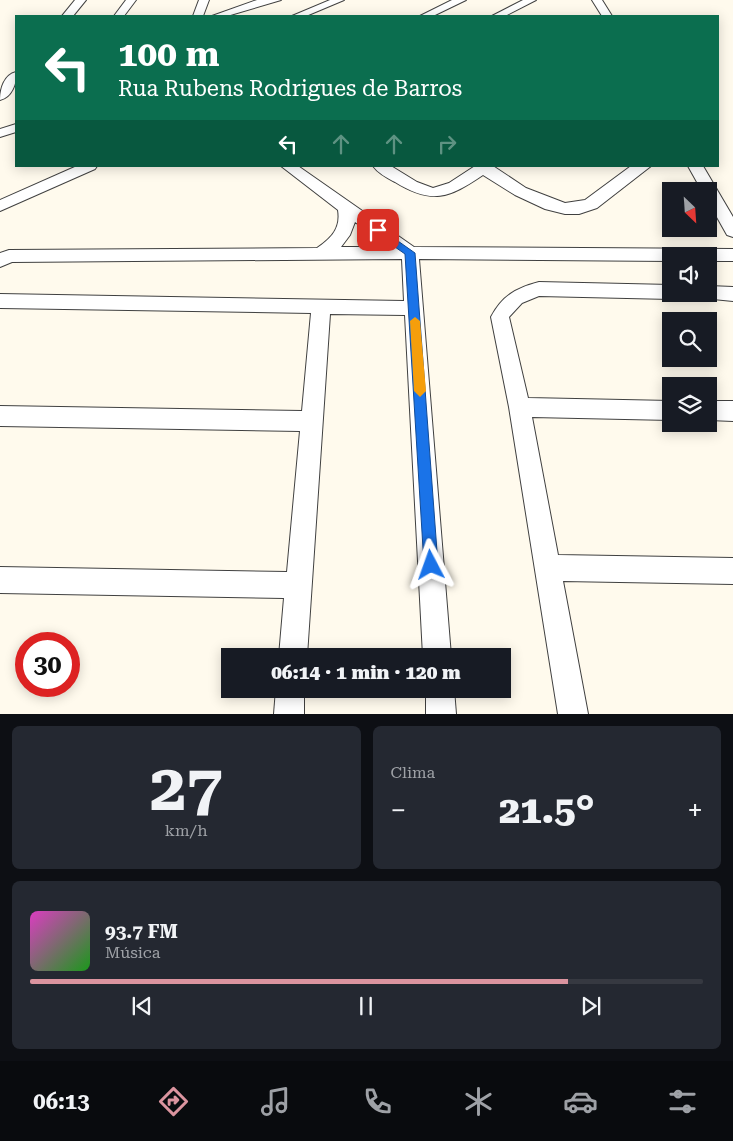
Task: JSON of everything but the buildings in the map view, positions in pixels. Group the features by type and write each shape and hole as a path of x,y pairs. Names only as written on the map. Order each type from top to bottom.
{"street":[{"path":"68,15 81,0"},
{"path":"120,15 131,0"},
{"path":"198,15 204,0"},
{"path":"220,15 269,0"},
{"path":"300,15 338,0"},
{"path":"427,15 461,0"},
{"path":"499,15 531,0"},
{"path":"597,0 606,15"},
{"path":"0,79 15,76"},
{"path":"0,96 15,77"},
{"path":"0,132 15,128"},
{"path":"0,206 88,167"},
{"path":"289,167 410,253"},
{"path":"382,167 414,188 431,193 451,190 485,167 552,207 569,210 590,204 643,167"},
{"path":"696,167 733,231"},
{"path":"321,253 330,248 343,234 347,221 346,208"},
{"path":"410,253 436,648"},
{"path":"3,255 410,253 733,255"},
{"path":"573,714 520,407 500,317 511,301 529,292 550,288 662,292"},
{"path":"717,293 733,294"},
{"path":"0,301 414,308"},
{"path":"294,648 321,306"},
{"path":"520,407 662,410"},
{"path":"717,411 733,411"},
{"path":"0,416 311,421"},
{"path":"548,568 733,571"},
{"path":"0,580 298,585"},
{"path":"289,714 290,698"},
{"path":"440,698 441,714"}],"slow traffic":[{"path":"415,321 420,391"}],"route":[{"path":"378,230 410,253 431,565"}]}
